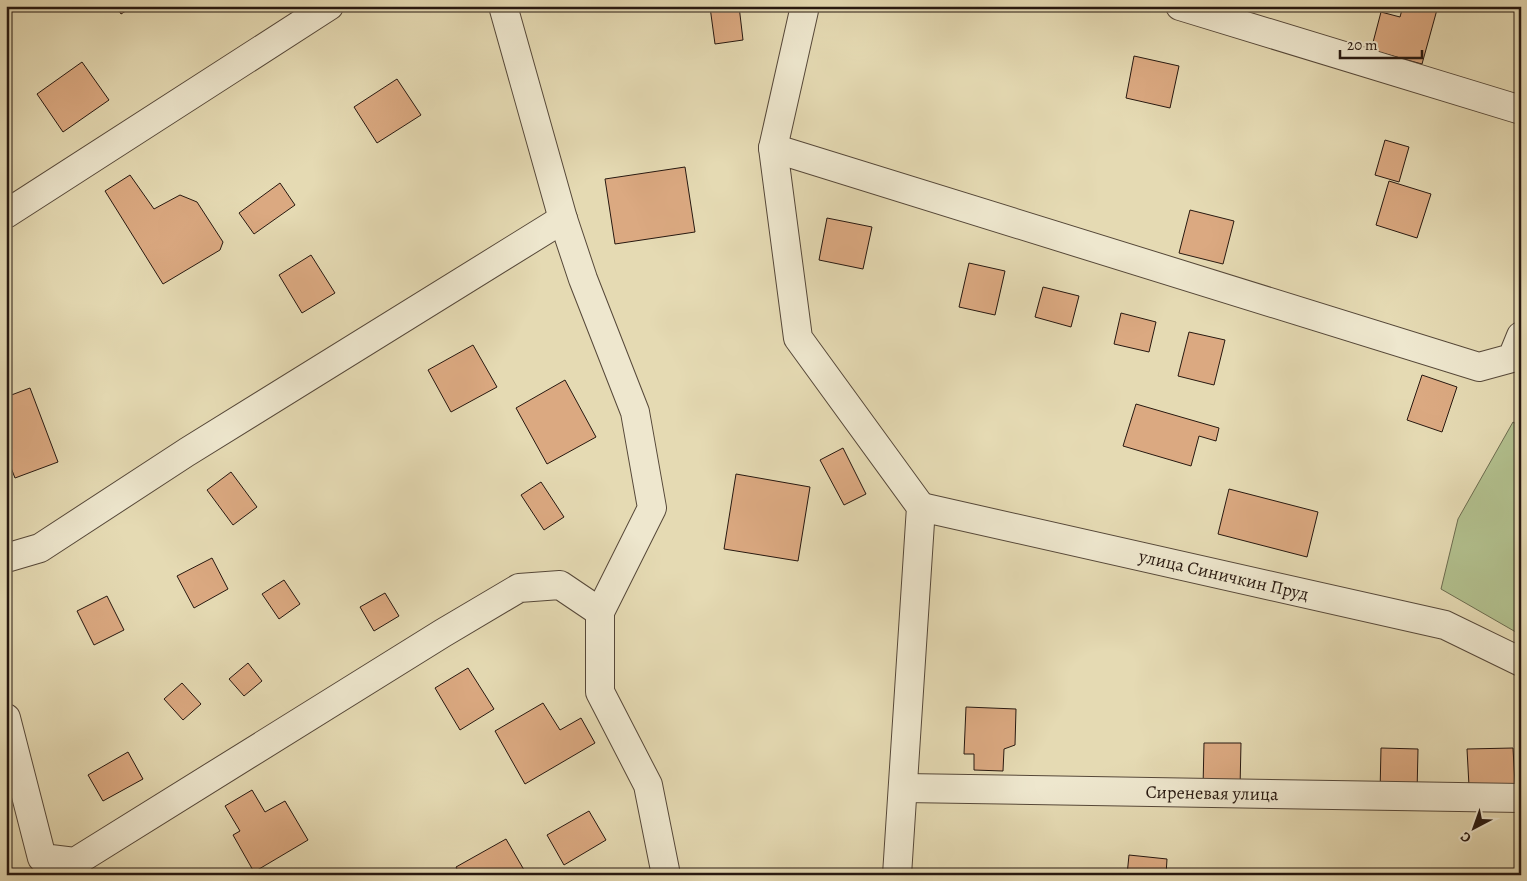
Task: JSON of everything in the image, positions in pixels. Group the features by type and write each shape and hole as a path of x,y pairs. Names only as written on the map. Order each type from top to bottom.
{"street":[{"path":"6,214 329,6"},
{"path":"503,6 563,220 583,279 635,412 652,508 600,612 600,692 648,785 666,875"},
{"path":"805,6 773,148 798,338 921,507 897,875"},
{"path":"1180,6 1521,110"},
{"path":"773,148 1479,367 1512,358 1521,336"},
{"path":"6,558 40,548 187,452 563,220"},
{"name":"улица Синичкин Пруд","path":"921,507 1445,624 1521,662"},
{"path":"6,718 42,858 57,867 75,862 443,632 519,588 560,584 600,612"},
{"name":"Сиреневая улица","path":"904,788 1521,798"}],"green space":[{"path":"1513,422 1521,427 1521,635 1441,589 1458,519"}],"building":[{"path":"116,6 134,6 121,14"},
{"path":"739,6 743,40 715,44 710,7"},
{"path":"1403,6 1438,6 1422,64 1371,50 1381,12 1400,17"},
{"path":"1134,56 1179,66 1170,108 1126,98"},
{"path":"82,62 109,100 63,132 37,94"},
{"path":"397,79 421,115 377,143 354,107"},
{"path":"1385,140 1409,147 1399,182 1375,175"},
{"path":"685,167 695,232 615,244 605,179"},
{"path":"130,175 154,209 180,195 197,202 223,242 220,250 163,284 105,191"},
{"path":"1389,181 1431,194 1417,238 1376,225"},
{"path":"280,183 295,205 254,234 239,213"},
{"path":"1190,210 1234,221 1223,264 1179,253"},
{"path":"827,218 872,227 863,269 819,260"},
{"path":"311,255 335,293 302,313 279,275"},
{"path":"969,263 1005,271 995,315 959,307"},
{"path":"1043,287 1079,296 1071,327 1035,317"},
{"path":"1121,313 1156,322 1149,352 1114,344"},
{"path":"1189,332 1225,340 1214,385 1178,376"},
{"path":"473,345 497,387 451,412 428,370"},
{"path":"1422,375 1457,387 1442,432 1407,420"},
{"path":"565,380 596,437 547,464 516,408"},
{"path":"30,388 58,462 15,478 6,455 6,397"},
{"path":"1136,404 1219,428 1216,441 1199,436 1191,466 1123,446"},
{"path":"843,448 866,494 844,505 820,460"},
{"path":"231,472 257,507 233,525 207,490"},
{"path":"736,474 810,487 798,561 724,549"},
{"path":"541,482 564,517 544,530 521,495"},
{"path":"1229,489 1318,512 1307,557 1218,534"},
{"path":"212,558 228,589 194,608 177,576"},
{"path":"284,580 300,604 279,619 262,594"},
{"path":"385,593 399,616 374,631 360,607"},
{"path":"107,596 124,630 94,645 77,611"},
{"path":"248,663 262,681 244,696 229,679"},
{"path":"468,668 494,709 460,730 435,688"},
{"path":"182,683 201,704 183,720 164,699"},
{"path":"543,703 560,730 581,718 595,743 525,784 495,731"},
{"path":"966,707 1016,709 1015,745 1004,749 1003,771 974,770 974,754 964,754"},
{"path":"1204,743 1241,743 1240,789 1203,788"},
{"path":"1381,748 1418,749 1417,794 1380,794"},
{"path":"1513,748 1515,784 1469,786 1467,749"},
{"path":"128,752 143,779 103,801 88,775"},
{"path":"252,790 265,812 285,801 308,840 254,872 233,835 240,831 225,806"},
{"path":"589,811 606,840 564,865 547,835"},
{"path":"506,839 527,875 460,875 456,867"},
{"path":"1129,855 1167,859 1166,875 1127,875"}]}
